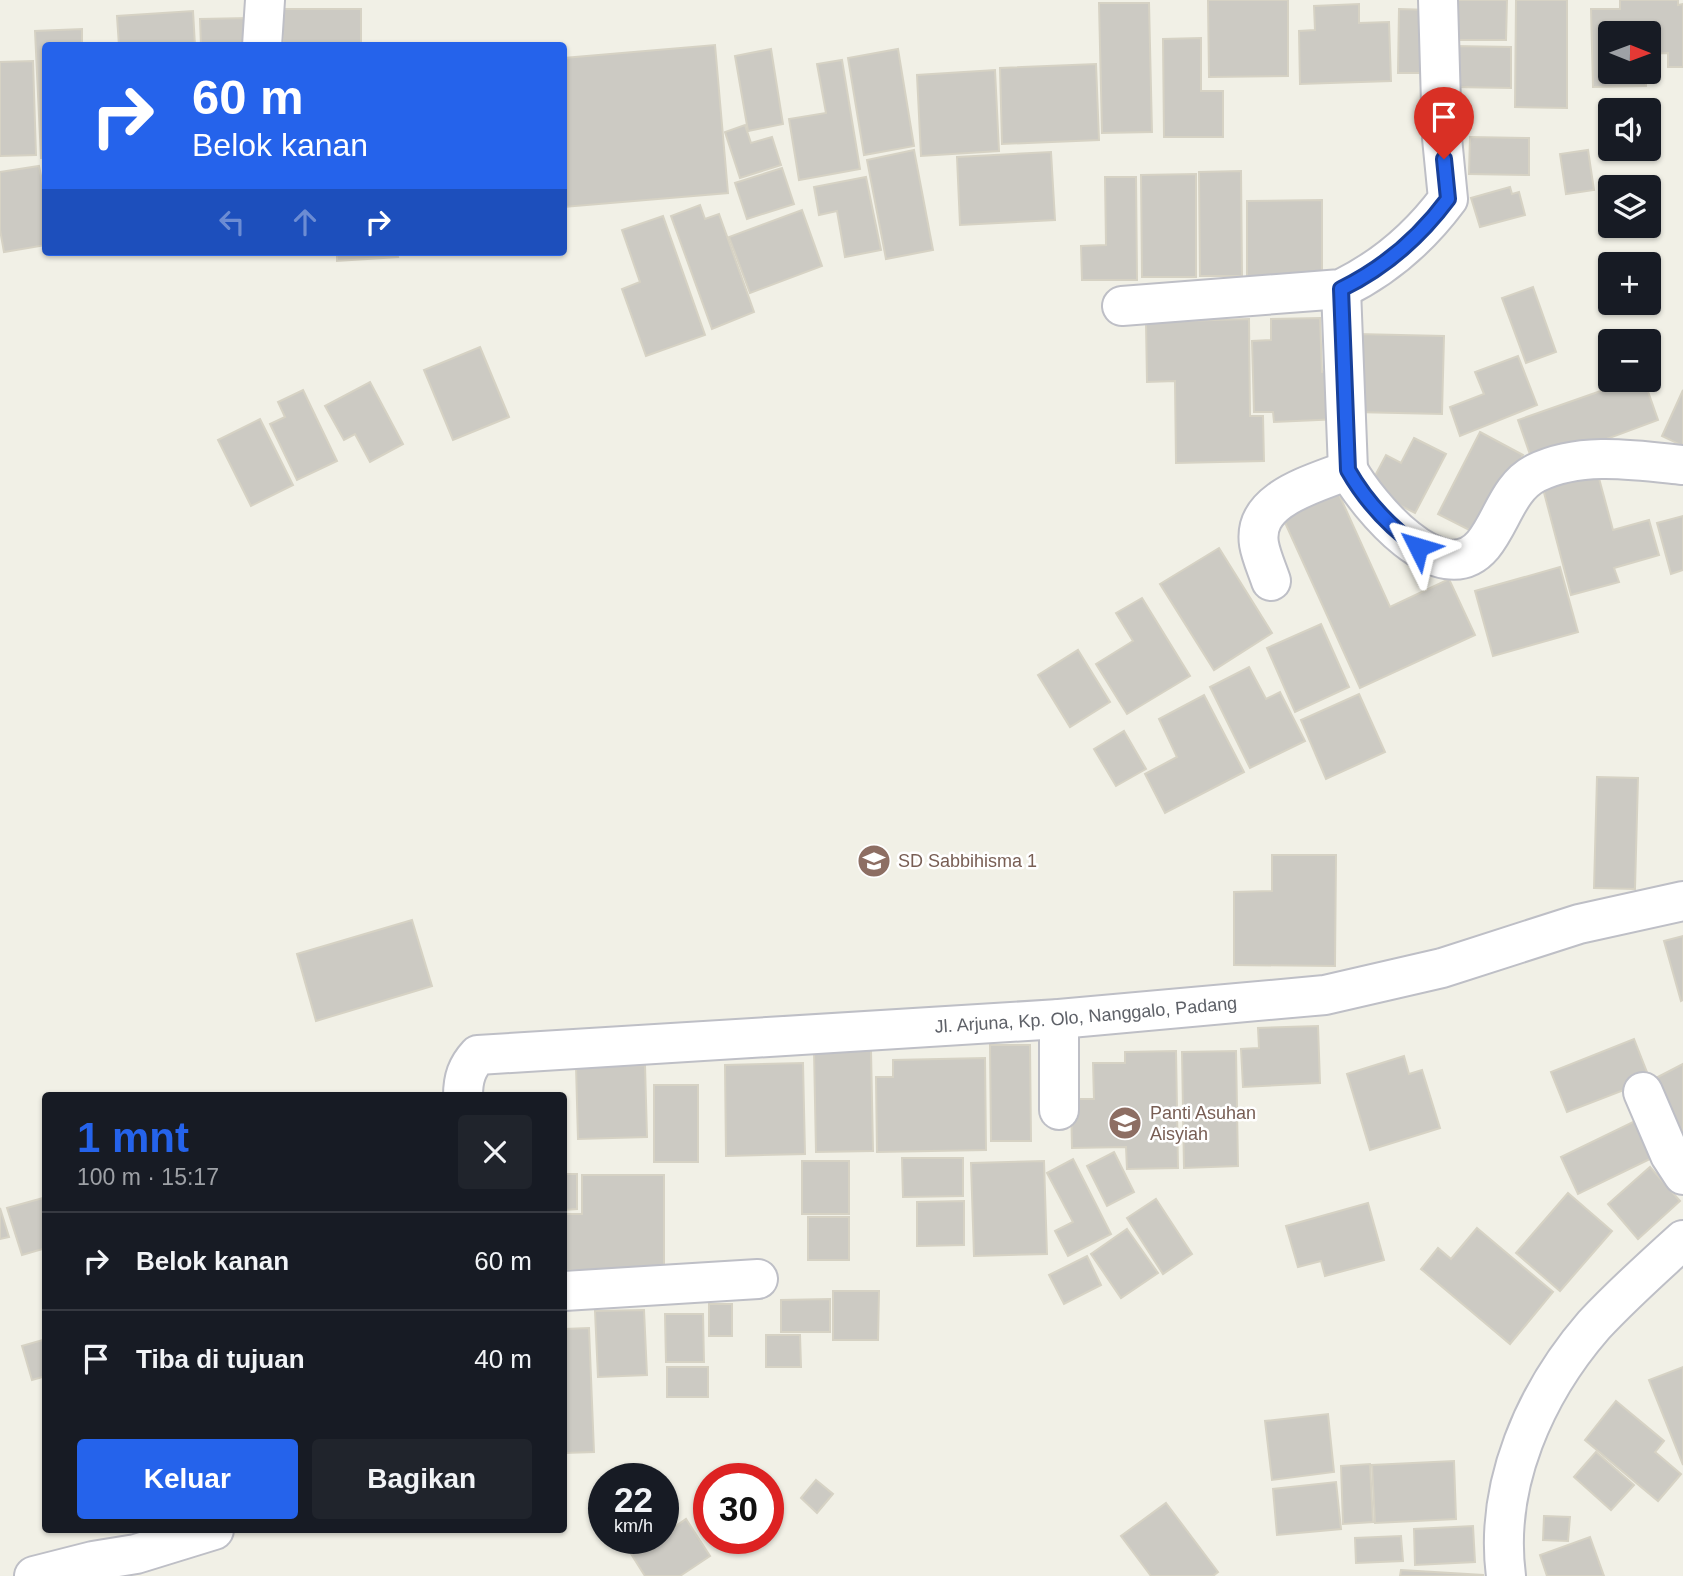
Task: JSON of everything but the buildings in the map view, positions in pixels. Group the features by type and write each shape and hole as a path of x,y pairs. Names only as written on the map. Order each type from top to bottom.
{"street":[{"path":"262,42 265,0"},
{"path":"1122,306 1341,289 1370,275 1394,257 1430,223 1448,199 1442,138 1438,0"},
{"path":"1341,289 1348,470 1358,488 1406,538 1430,555 1451,559 1472,554 1482,546 1519,485 1550,467 1591,460 1683,465"},
{"path":"1271,581 1259,544 1259,527 1263,516 1275,502 1348,470"},
{"name":"Jl. Arjuna, Kp. Olo, Nanggalo, Padang","path":"463,1092 468,1066 478,1055 1059,1019 1325,995 1442,968 1579,924 1683,901"},
{"path":"1059,1019 1059,1110"},
{"path":"1643,1092 1670,1155 1683,1175"},
{"path":"1506,1576 1508,1497 1523,1441 1536,1412 1558,1374 1593,1327 1683,1240"},
{"path":"567,1291 758,1279"},
{"path":"34,1576 93,1561 136,1554 204,1533"}],"place":[{"name":"SD Sabbihisma 1","path":"874,861"},
{"name":"Panti Asuhan Aisyiah","path":"1125,1123"}],"route":[{"path":"1418,547 1371,503 1348,470 1341,289 1370,275 1394,257 1430,223 1448,199 1444,159"}]}
